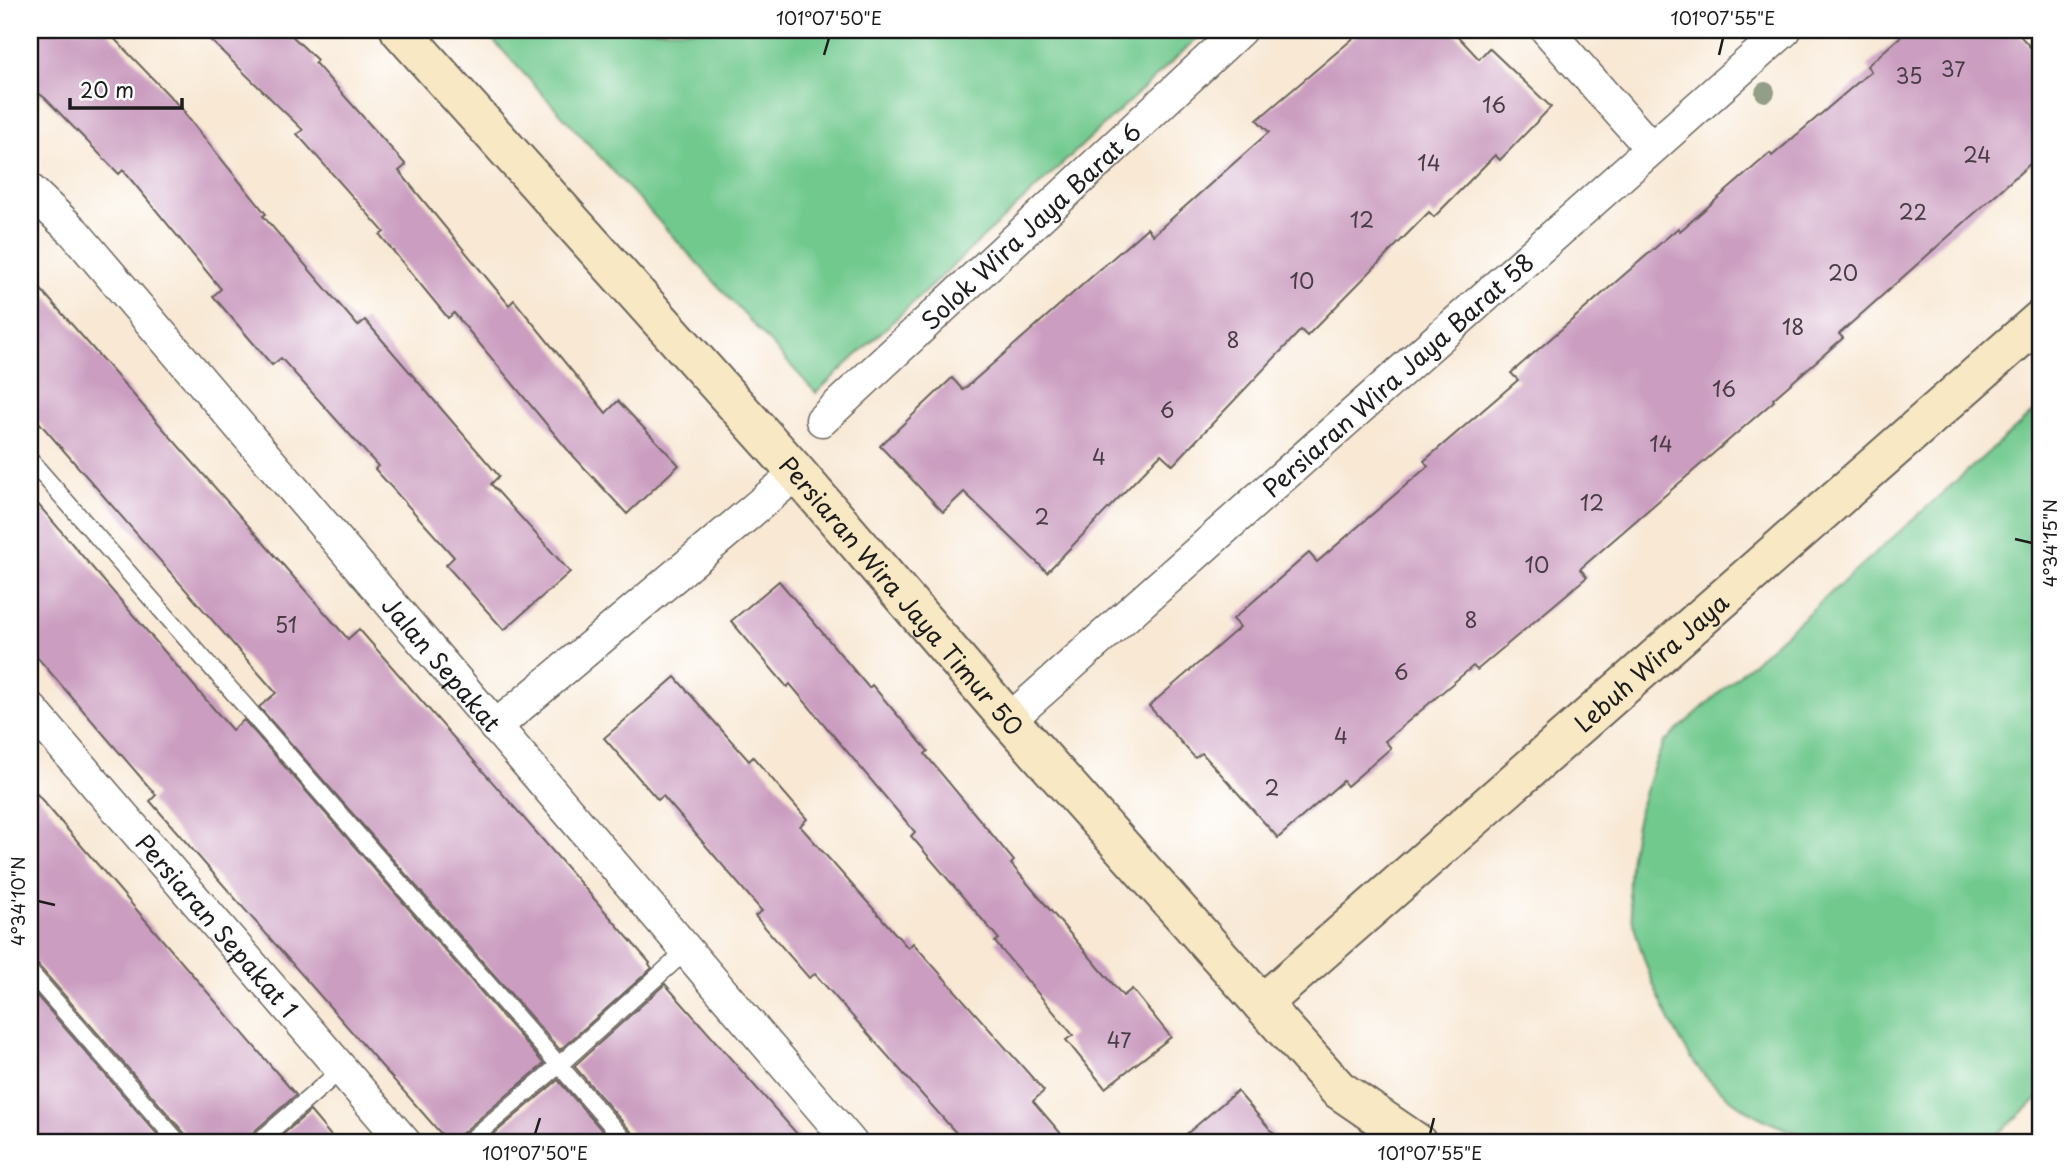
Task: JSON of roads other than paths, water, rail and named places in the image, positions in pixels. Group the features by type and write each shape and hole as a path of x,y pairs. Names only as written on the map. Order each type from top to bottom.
{"street":[{"name":"Persiaran Wira Jaya Timur 50","path":"400,30 796,473 1009,720 1338,1089 1417,1143"},
{"name":"Solok Wira Jaya Barat 6","path":"822,420 1240,30"},
{"path":"1547,30 1650,147"},
{"name":"Persiaran Wira Jaya Barat 58","path":"1009,720 1650,147 1785,30"},
{"name":"Jalan Sepakat","path":"30,190 74,232 851,1143"},
{"name":"Lebuh Wira Jaya","path":"1262,1004 2040,320"},
{"path":"495,727 796,473"},
{"name":"Persiaran Sepakat 1","path":"30,708 405,1143"}],"lane":[{"path":"30,460 627,1143"},
{"path":"467,1143 686,951"},
{"path":"30,972 179,1143"},
{"path":"257,1143 341,1070"}]}
